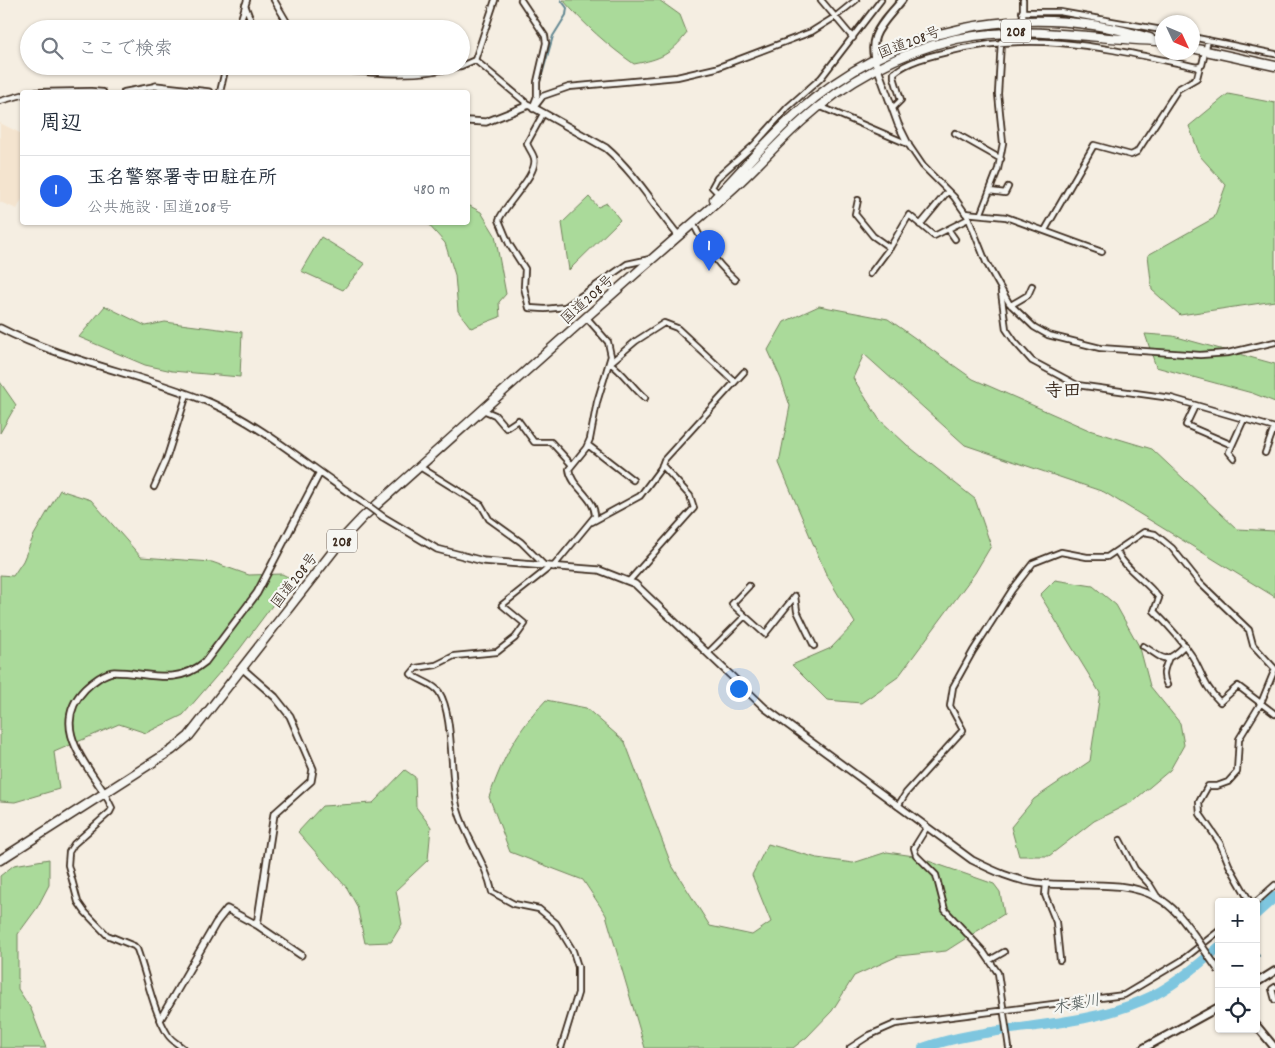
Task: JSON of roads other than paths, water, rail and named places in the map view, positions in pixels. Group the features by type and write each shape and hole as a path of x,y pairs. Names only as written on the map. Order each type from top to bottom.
{"highway":[{"name":"国道208号","path":"693,223 796,114 830,86 904,44 951,29 1041,20 1128,31 1155,40"},
{"name":"国道208号","path":"0,860 105,794 172,750 189,736 345,536 363,517 678,235 723,198 819,106 878,69 908,55 955,40 1023,31 1155,42"},
{"path":"1200,50 1275,66"}],"main road":[{"path":"878,69 872,49 874,36 902,0"},
{"path":"1260,980 1275,971"},
{"path":"1144,1048 1215,1009"},
{"path":"1260,1030 1274,1047"}],"street":[{"path":"274,0 286,20"},
{"path":"470,62 475,60 495,0"},
{"path":"520,0 546,36 537,82 537,96 532,107"},
{"path":"821,0 853,38"},
{"path":"470,121 486,122 532,107 543,96 569,87 677,77 716,68 810,32 835,17 856,0"},
{"path":"719,194 712,187 717,178 772,127 788,107 821,78 881,0"},
{"path":"1023,0 1023,40"},
{"path":"241,20 246,2"},
{"path":"246,2 251,20"},
{"path":"1022,12 1060,12 1155,29"},
{"path":"1200,38 1275,54"},
{"path":"892,108 901,100 894,77 898,70 938,54 984,44 1023,40 1086,44 1200,66"},
{"path":"1044,230 1094,145 1131,155 1137,152 1178,89 1197,78 1208,40"},
{"path":"981,213 1001,159 1003,143 998,94 1001,42"},
{"path":"475,60 532,107 606,148 647,193 678,235"},
{"path":"878,69 908,144 923,166 948,191 965,213 1001,291 1011,305 1034,327 1048,335 1100,348 1217,355 1275,342"},
{"path":"220,90 224,75"},
{"path":"140,90 155,88 182,90"},
{"path":"0,101 20,96"},
{"path":"819,106 908,144"},
{"path":"788,107 796,114"},
{"path":"543,114 527,144 534,158 534,166 519,192 499,220 509,244 525,269 524,287 528,308 545,309 565,306 627,264 652,259"},
{"path":"955,133 1001,159"},
{"path":"990,191 1005,193 1008,188"},
{"path":"920,224 948,191"},
{"path":"858,200 855,214 873,236 890,248"},
{"path":"965,213 981,213 1006,217 1102,252"},
{"path":"870,274 890,248 909,215 934,236 968,219"},
{"path":"693,223 706,248 718,264 735,280"},
{"path":"948,229 955,239"},
{"path":"1011,305 1028,295 1032,286"},
{"path":"1001,291 1006,329 1032,360 1077,384 1171,398 1274,428 1265,453"},
{"path":"561,1048 578,993 578,967 573,951 556,923 539,909 514,904 492,892 484,863 466,831 457,809 448,720 440,693 434,686 410,674 416,668 436,665 454,656 497,652 507,646 522,631 525,624 502,606 561,555 590,523 596,512 572,478 570,469 588,445 597,402 610,363 610,346 587,318"},
{"path":"610,363 636,341 664,324 677,328 735,382"},
{"path":"0,328 68,355 187,394 242,420 383,517 437,549 483,562 599,570 635,584 765,708 972,860 1004,876 1046,884 1127,887 1158,898 1179,915 1215,965"},
{"path":"610,363 623,372 633,388 645,398"},
{"path":"590,523 640,496 664,460 744,372"},
{"path":"154,487 166,460 187,394"},
{"path":"1195,406 1186,425 1232,445"},
{"path":"483,410 494,415 506,428 518,420 534,442 551,442 572,466"},
{"path":"1234,458 1229,452 1244,419"},
{"path":"588,445 633,480"},
{"path":"629,582 694,508 690,496 662,465"},
{"path":"420,466 480,505 488,519 521,542 549,567"},
{"path":"182,1048 169,1036 137,950 134,946 106,935 78,902 68,865 69,852 74,844 110,812 112,808 71,740 71,715 79,695 89,684 111,672 171,677 194,671 205,662 257,593 320,474"},
{"path":"898,806 906,793 963,730 950,706 953,687 973,651 1012,590 1033,563 1061,552 1087,557 1107,557 1144,532 1155,534 1172,548 1200,583 1249,630 1253,645 1275,669 1261,703 1239,739 1236,772 1228,782 1217,786 1208,786 1198,808 1220,843 1229,865 1248,898"},
{"path":"1117,552 1123,564 1151,587 1159,598 1154,611 1185,646 1208,690 1220,702 1238,686 1274,713"},
{"path":"749,586 732,604 744,616 765,634 795,596 797,611 814,646"},
{"path":"708,653 744,616"},
{"path":"1143,646 1157,658 1169,657 1185,646"},
{"path":"1167,685 1163,678 1163,672 1169,657"},
{"path":"243,668 275,697 290,716 313,769 310,781 274,814 258,925"},
{"path":"1274,713 1275,705"},
{"path":"927,827 914,848 916,855 936,875 944,910 990,960 998,973 1009,1048"},
{"path":"1120,840 1136,869 1150,884 1158,898"},
{"path":"1046,884 1045,895 1056,922 1060,960"},
{"path":"1260,899 1275,886"},
{"path":"161,1018 216,923 227,909 258,925 301,955"},
{"path":"850,1048 870,1035 895,1024 1124,995 1181,961 1215,933"},
{"path":"990,960 1004,952"},
{"path":"1275,987 1272,989 1275,1000"}],"waterway":[{"path":"539,85 553,36 566,15 567,8 561,0"},
{"name":"木葉川","path":"1260,910 1275,897"},
{"name":"木葉川","path":"923,1048 977,1034 1060,1022 1115,1011 1162,991 1192,970 1215,950"}],"place":[{"name":"玉名警察署寺田駐在所","path":"709,271"}],"district":[{"name":"寺田","path":"1063,390"}]}
